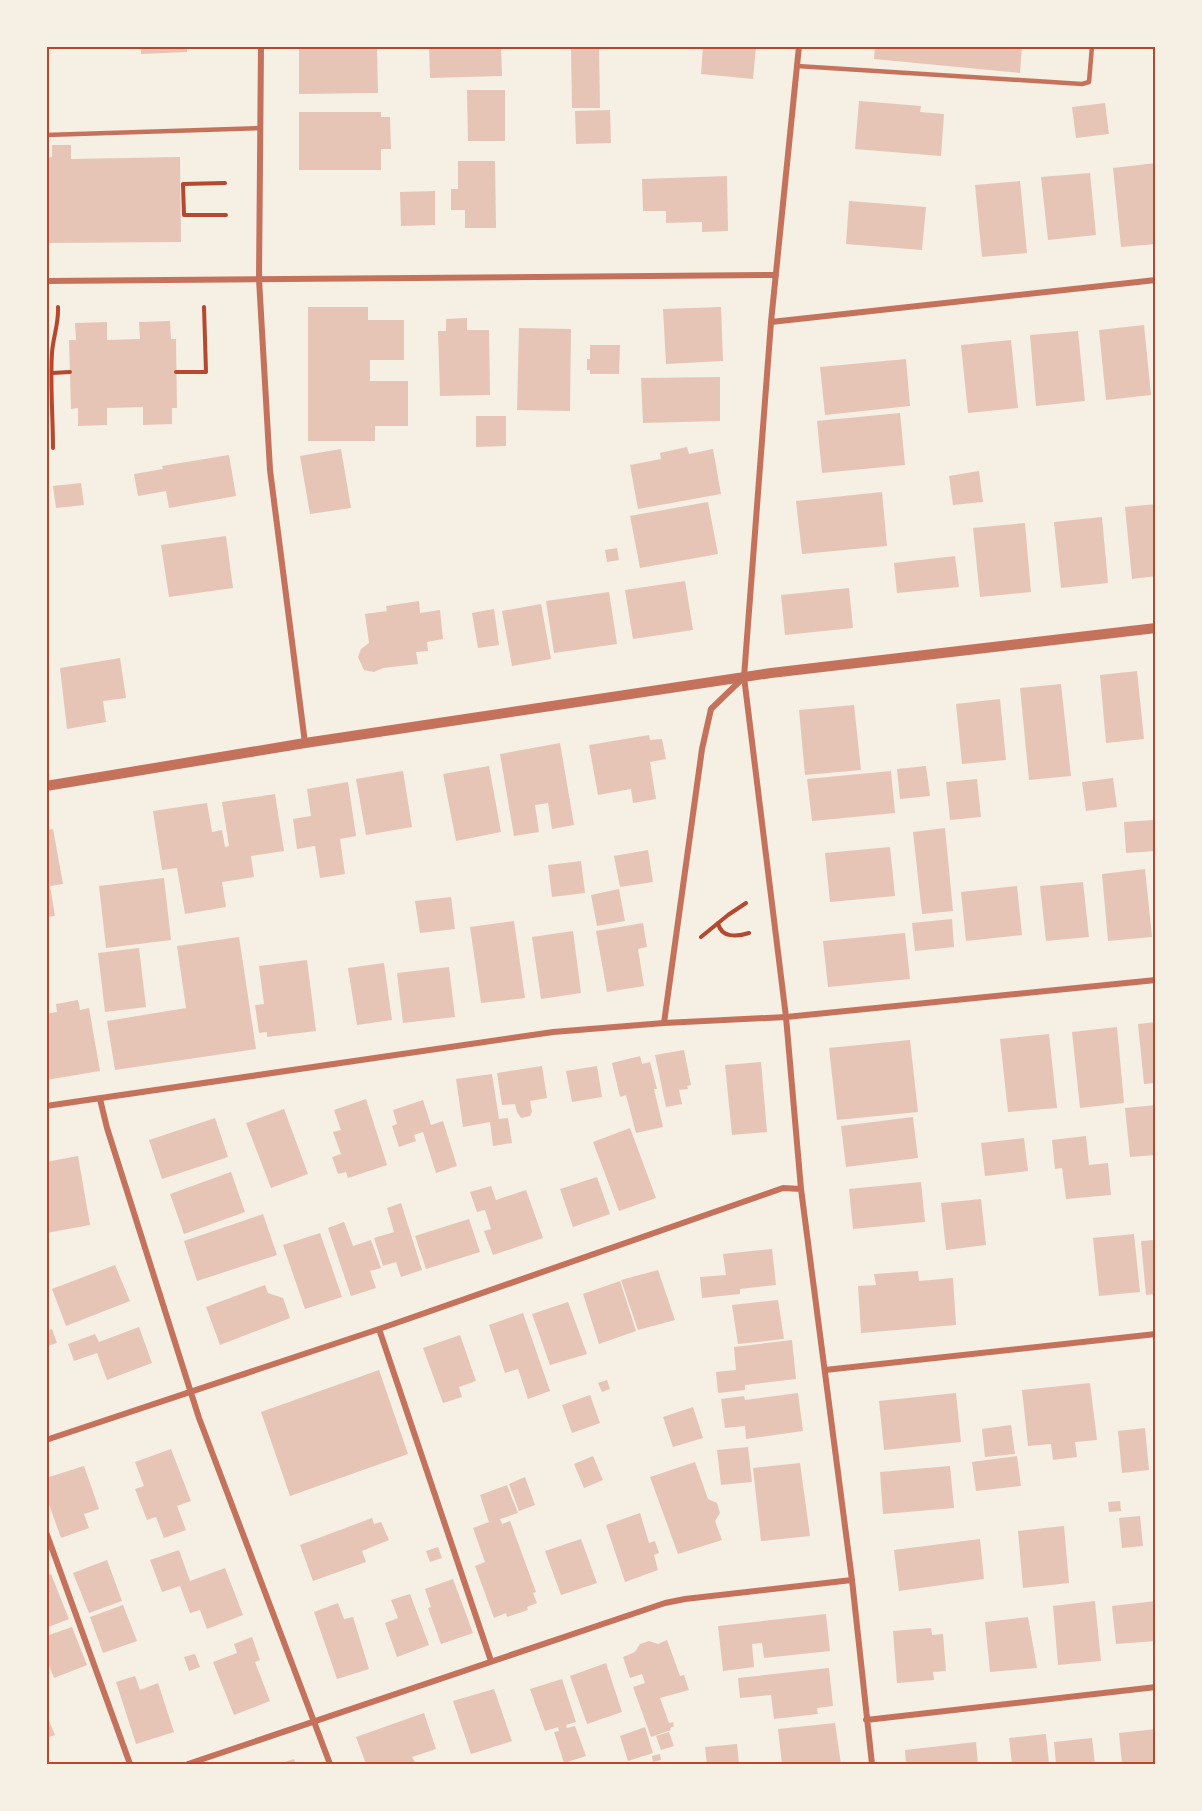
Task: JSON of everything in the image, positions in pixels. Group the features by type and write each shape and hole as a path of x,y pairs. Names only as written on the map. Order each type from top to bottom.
{"street":[{"path":"261,46 259,279 270,470 305,743"},
{"path":"798,46 771,322 744,677 786,1017 801,1189 852,1580 872,1764"},
{"path":"46,281 776,275"},
{"path":"771,322 1155,280"},
{"path":"46,786 305,743 744,677 1155,627"},
{"path":"664,1023 708,719 711,709 744,677"},
{"path":"46,1106 553,1032 664,1023 786,1017 1155,980"},
{"path":"100,1099 106,1128 192,1392 330,1764"},
{"path":"46,1440 379,1329 783,1188 801,1189"},
{"path":"379,1329 491,1661"},
{"path":"825,1370 1155,1334"},
{"path":"46,1532 130,1764"},
{"path":"188,1764 675,1601 852,1580"},
{"path":"866,1720 1155,1687"}],"lane":[{"path":"797,66 1082,84 1089,82 1092,46"},
{"path":"46,135 260,128"}],"path":[{"path":"225,183 183,184 182,200 184,215 226,215"},
{"path":"52,448 52,373 54,334 59,324 58,307"},
{"path":"176,372 206,372 204,307"},
{"path":"52,373 70,372"},
{"path":"701,937 746,903"},
{"path":"718,923 723,933 736,936 749,933"}],"building":[{"path":"141,46 187,46 187,52 141,54"},
{"path":"299,46 377,46 378,93 299,94"},
{"path":"429,46 501,46 502,76 430,78"},
{"path":"571,46 599,46 600,108 572,108"},
{"path":"703,46 756,46 753,79 701,74"},
{"path":"875,46 1022,46 1020,73 874,59"},
{"path":"467,90 505,90 505,141 468,141"},
{"path":"859,101 921,106 920,112 944,114 941,156 855,149"},
{"path":"1105,103 1109,134 1076,138 1072,107"},
{"path":"610,110 611,143 576,144 575,111"},
{"path":"299,112 381,112 381,117 390,117 391,149 381,149 381,170 299,170"},
{"path":"52,145 71,145 71,159 180,157 181,242 46,243 46,158 52,157"},
{"path":"458,161 495,161 496,228 465,228 465,210 451,210 451,189 458,189"},
{"path":"1156,163 1156,244 1121,247 1113,168"},
{"path":"1090,173 1096,235 1048,240 1041,177"},
{"path":"727,176 728,231 702,232 702,222 666,223 666,211 643,211 642,179"},
{"path":"1020,181 1027,253 982,257 975,185"},
{"path":"435,191 435,225 401,226 400,192"},
{"path":"849,201 926,207 922,250 846,244"},
{"path":"308,307 368,307 368,320 404,320 404,360 370,360 370,381 408,381 408,426 375,426 375,441 308,441"},
{"path":"721,307 723,361 666,364 663,309"},
{"path":"467,318 467,330 489,330 490,395 440,396 438,331 446,331 446,319"},
{"path":"170,321 171,339 176,339 177,408 172,408 172,424 143,425 143,407 107,408 107,425 78,426 78,408 71,409 69,340 76,340 75,323 107,322 107,340 140,339 139,322"},
{"path":"1144,325 1151,395 1106,400 1099,330"},
{"path":"519,328 571,329 570,411 517,410"},
{"path":"1078,331 1085,401 1036,406 1030,335"},
{"path":"1011,340 1018,408 968,413 961,345"},
{"path":"590,345 620,345 619,374 590,374 590,370 587,370 587,359 590,359"},
{"path":"906,359 910,406 825,415 820,367"},
{"path":"720,377 720,421 643,423 641,378"},
{"path":"900,413 905,465 822,473 817,421"},
{"path":"476,416 506,416 506,446 476,447"},
{"path":"687,447 689,454 713,449 721,494 638,509 630,465 661,459 660,453"},
{"path":"341,449 351,508 310,514 300,456"},
{"path":"229,455 236,496 169,508 166,491 138,496 134,474 163,469 162,466"},
{"path":"979,471 983,502 953,505 949,476"},
{"path":"81,483 84,505 56,508 53,486"},
{"path":"882,492 887,546 802,554 796,501"},
{"path":"708,502 718,554 640,568 630,516"},
{"path":"1156,504 1156,576 1132,579 1125,507"},
{"path":"1102,517 1108,583 1061,588 1054,522"},
{"path":"1025,523 1031,592 980,597 973,528"},
{"path":"226,536 233,588 169,597 161,545"},
{"path":"617,548 619,560 607,562 605,550"},
{"path":"955,556 959,587 897,593 894,563"},
{"path":"685,581 693,630 633,639 625,590"},
{"path":"849,588 853,628 785,635 781,595"},
{"path":"609,592 617,644 554,653 546,601"},
{"path":"419,601 420,613 440,610 443,639 427,642 428,651 416,652 418,664 383,668 374,672 364,670 358,657 361,649 369,643 365,614 387,611 386,606"},
{"path":"541,604 551,659 512,666 502,611"},
{"path":"494,609 499,645 478,648 472,613"},
{"path":"120,658 126,698 103,701 106,722 67,729 60,668"},
{"path":"1137,671 1144,739 1106,743 1100,675"},
{"path":"1061,684 1071,776 1029,780 1020,688"},
{"path":"1000,699 1006,760 962,764 956,704"},
{"path":"854,705 861,770 805,775 799,710"},
{"path":"649,735 650,740 662,739 666,759 650,762 656,799 633,803 631,789 598,795 589,745"},
{"path":"560,743 574,825 552,829 548,803 535,805 539,832 514,836 500,754"},
{"path":"489,766 501,832 456,841 443,774"},
{"path":"926,766 930,796 900,799 897,769"},
{"path":"403,771 412,827 366,835 356,779"},
{"path":"891,771 895,813 812,821 807,779"},
{"path":"1113,778 1117,807 1086,811 1082,782"},
{"path":"977,779 981,817 950,820 946,782"},
{"path":"348,782 356,836 340,839 345,874 320,878 315,846 297,849 293,819 311,816 307,789"},
{"path":"275,794 284,851 251,856 254,877 222,882 226,907 185,914 177,868 162,870 153,811 207,803 212,832 222,830 225,847 229,846 222,802"},
{"path":"1153,820 1156,851 1126,853 1124,822"},
{"path":"945,828 953,911 922,914 913,832"},
{"path":"53,829 63,884 50,886 55,916 46,917 46,830"},
{"path":"890,847 895,896 830,902 825,853"},
{"path":"648,850 653,882 620,887 614,856"},
{"path":"581,861 585,893 552,897 548,865"},
{"path":"1145,869 1152,937 1108,941 1102,874"},
{"path":"164,878 171,940 106,948 99,886"},
{"path":"1083,882 1089,937 1046,941 1040,886"},
{"path":"1017,886 1022,935 966,941 961,892"},
{"path":"619,889 625,921 597,926 591,895"},
{"path":"451,897 455,929 420,933 415,901"},
{"path":"952,919 954,947 915,951 912,923"},
{"path":"514,921 525,998 481,1003 470,927"},
{"path":"643,923 647,947 638,949 644,986 607,992 596,931"},
{"path":"573,931 581,993 541,999 532,937"},
{"path":"905,933 910,979 828,987 823,941"},
{"path":"239,937 256,1049 115,1070 107,1021 186,1008 177,946"},
{"path":"139,948 146,1007 105,1012 98,953"},
{"path":"307,960 316,1031 267,1037 267,1032 259,1033 255,1005 264,1004 259,966"},
{"path":"384,963 392,1020 357,1025 348,968"},
{"path":"449,967 455,1017 403,1023 397,973"},
{"path":"78,1000 80,1010 89,1008 100,1071 46,1080 46,1014 57,1012 56,1004"},
{"path":"1156,1022 1156,1083 1144,1084 1138,1024"},
{"path":"1117,1027 1124,1103 1080,1108 1072,1032"},
{"path":"1049,1034 1057,1108 1008,1112 1000,1039"},
{"path":"910,1040 918,1112 837,1120 829,1048"},
{"path":"684,1050 691,1085 687,1086 688,1089 679,1090 682,1104 666,1107 655,1055"},
{"path":"640,1056 642,1064 650,1062 663,1127 636,1133 626,1095 620,1097 612,1063"},
{"path":"761,1062 767,1132 732,1135 725,1065"},
{"path":"542,1066 547,1098 530,1101 532,1112 530,1116 521,1118 515,1104 502,1105 497,1073"},
{"path":"597,1066 602,1097 572,1102 566,1071"},
{"path":"492,1074 499,1119 508,1118 512,1143 493,1146 490,1122 463,1127 456,1079"},
{"path":"366,1099 387,1165 348,1178 346,1172 338,1174 332,1157 341,1154 333,1132 341,1130 334,1110"},
{"path":"423,1100 431,1125 443,1121 457,1166 436,1173 423,1132 414,1135 416,1141 399,1147 392,1126 397,1124 393,1110"},
{"path":"1156,1105 1156,1155 1130,1157 1125,1108"},
{"path":"284,1109 308,1174 271,1188 246,1123"},
{"path":"913,1117 918,1158 846,1167 841,1126"},
{"path":"215,1118 228,1157 162,1179 149,1140"},
{"path":"630,1128 656,1198 619,1211 593,1142"},
{"path":"1086,1136 1089,1165 1108,1163 1111,1195 1066,1199 1062,1168 1055,1169 1052,1140"},
{"path":"1024,1138 1028,1171 985,1176 981,1143"},
{"path":"78,1156 90,1225 46,1233 46,1162"},
{"path":"231,1172 245,1212 184,1234 170,1194"},
{"path":"597,1177 610,1214 573,1227 560,1189"},
{"path":"921,1182 925,1222 853,1229 849,1189"},
{"path":"491,1186 496,1200 526,1190 543,1238 493,1255 484,1231 491,1229 485,1210 477,1212 470,1192"},
{"path":"981,1199 986,1245 946,1250 941,1203"},
{"path":"401,1203 422,1270 401,1277 396,1262 383,1266 374,1238 394,1232 387,1208"},
{"path":"263,1214 277,1255 197,1281 184,1241"},
{"path":"469,1219 480,1252 426,1269 415,1236"},
{"path":"344,1222 353,1246 371,1240 381,1268 370,1271 376,1288 351,1296 328,1228"},
{"path":"320,1233 342,1297 305,1309 283,1245"},
{"path":"1134,1234 1140,1292 1099,1296 1093,1238"},
{"path":"1156,1240 1156,1294 1146,1295 1141,1241"},
{"path":"772,1249 776,1285 740,1289 740,1294 702,1298 700,1277 726,1275 723,1254"},
{"path":"115,1265 130,1301 66,1326 52,1289"},
{"path":"658,1270 675,1320 638,1330 621,1280"},
{"path":"918,1271 919,1281 953,1278 956,1325 861,1333 858,1286 876,1285 874,1274"},
{"path":"620,1281 636,1331 599,1344 583,1294"},
{"path":"265,1285 268,1293 283,1298 290,1318 220,1345 206,1307"},
{"path":"778,1300 784,1339 738,1344 732,1305"},
{"path":"568,1302 587,1354 550,1365 532,1314"},
{"path":"523,1313 550,1391 528,1399 518,1369 505,1373 489,1325"},
{"path":"139,1327 152,1363 107,1380 97,1353 74,1361 68,1344 95,1334 99,1342"},
{"path":"52,1329 57,1343 47,1346 46,1331"},
{"path":"460,1335 476,1381 459,1387 462,1397 443,1403 423,1348"},
{"path":"792,1340 796,1379 745,1385 745,1390 718,1393 716,1372 736,1370 734,1347"},
{"path":"379,1370 408,1454 290,1496 261,1412"},
{"path":"607,1380 610,1389 602,1392 598,1383"},
{"path":"1090,1383 1097,1440 1075,1442 1077,1457 1053,1460 1051,1444 1028,1446 1022,1390"},
{"path":"798,1393 803,1431 746,1439 745,1426 725,1428 721,1399 744,1396 745,1400"},
{"path":"956,1393 961,1442 884,1450 879,1401"},
{"path":"590,1395 600,1423 572,1433 562,1405"},
{"path":"693,1407 703,1438 673,1447 663,1417"},
{"path":"1011,1425 1015,1454 985,1457 982,1429"},
{"path":"1145,1428 1149,1470 1122,1473 1118,1431"},
{"path":"748,1447 752,1482 721,1485 717,1450"},
{"path":"171,1449 191,1501 177,1506 186,1530 164,1538 156,1517 147,1520 135,1489 144,1486 135,1462"},
{"path":"593,1456 603,1480 584,1488 574,1464"},
{"path":"1017,1456 1021,1486 976,1491 972,1462"},
{"path":"695,1462 708,1499 717,1503 720,1513 715,1521 722,1540 678,1554 650,1477"},
{"path":"800,1463 810,1536 761,1541 753,1468"},
{"path":"84,1466 99,1509 84,1514 89,1528 61,1538 46,1496 46,1478"},
{"path":"950,1466 954,1508 883,1514 880,1472"},
{"path":"525,1477 535,1505 519,1511 509,1484"},
{"path":"507,1485 518,1513 500,1519 502,1524 510,1521 536,1592 533,1593 537,1603 527,1607 528,1610 507,1617 506,1613 494,1618 475,1566 485,1562 473,1528 489,1522 480,1495"},
{"path":"1120,1501 1121,1511 1109,1512 1108,1502"},
{"path":"640,1513 649,1543 655,1541 659,1553 654,1555 658,1570 625,1582 606,1525"},
{"path":"1140,1516 1143,1546 1122,1548 1119,1518"},
{"path":"372,1518 374,1524 381,1522 389,1540 362,1551 366,1562 313,1581 300,1545"},
{"path":"1064,1526 1069,1583 1023,1588 1018,1531"},
{"path":"581,1539 597,1583 561,1595 545,1551"},
{"path":"980,1539 984,1579 899,1591 894,1550"},
{"path":"438,1547 442,1558 430,1562 426,1551"},
{"path":"179,1550 190,1581 225,1568 243,1615 207,1629 200,1610 190,1613 180,1586 162,1592 150,1560"},
{"path":"107,1560 122,1601 89,1613 73,1573"},
{"path":"51,1574 69,1619 46,1628 46,1576"},
{"path":"453,1579 473,1633 441,1644 428,1608 431,1607 425,1589"},
{"path":"410,1594 429,1645 397,1657 385,1623 398,1618 391,1600"},
{"path":"1095,1601 1101,1661 1058,1665 1053,1606"},
{"path":"1156,1601 1156,1641 1116,1644 1112,1606"},
{"path":"338,1603 344,1619 353,1617 369,1669 337,1679 314,1612"},
{"path":"123,1605 137,1641 103,1653 90,1617"},
{"path":"826,1614 830,1651 764,1658 762,1643 752,1644 754,1667 723,1671 718,1626"},
{"path":"1028,1617 1037,1668 990,1672 985,1622"},
{"path":"72,1627 87,1665 54,1678 46,1658 46,1636"},
{"path":"931,1628 932,1635 943,1634 946,1671 933,1672 934,1680 897,1683 893,1631"},
{"path":"252,1637 260,1660 255,1662 270,1701 234,1715 213,1662 237,1653 234,1644"},
{"path":"667,1640 680,1676 684,1675 689,1690 660,1698 669,1723 673,1722 674,1726 670,1728 671,1730 651,1737 633,1687 645,1683 642,1674 630,1678 623,1657 635,1652 640,1644 649,1641 658,1644"},
{"path":"195,1654 200,1667 189,1671 184,1657"},
{"path":"606,1663 622,1712 587,1724 570,1676"},
{"path":"829,1668 833,1706 817,1708 818,1714 774,1719 771,1695 740,1698 738,1678"},
{"path":"135,1676 140,1690 158,1683 174,1732 136,1744 116,1682"},
{"path":"562,1679 576,1722 566,1725 567,1728 575,1726 586,1756 564,1763 554,1732 559,1731 558,1727 545,1731 530,1689"},
{"path":"494,1689 512,1741 471,1754 453,1701"},
{"path":"424,1713 436,1749 412,1757 416,1764 366,1764 356,1737"},
{"path":"46,1714 55,1735 46,1738"},
{"path":"835,1723 841,1764 782,1764 778,1729"},
{"path":"645,1727 653,1753 628,1761 620,1736"},
{"path":"1156,1729 1156,1764 1122,1764 1119,1733"},
{"path":"669,1732 674,1746 661,1750 656,1736"},
{"path":"1046,1734 1049,1764 1012,1764 1009,1738"},
{"path":"1092,1738 1095,1764 1056,1764 1054,1742"},
{"path":"976,1742 978,1764 906,1764 905,1750"},
{"path":"737,1744 739,1764 707,1764 705,1747"},
{"path":"660,1754 661,1760 653,1762 652,1756"},
{"path":"294,1759 296,1764 278,1764"}]}
